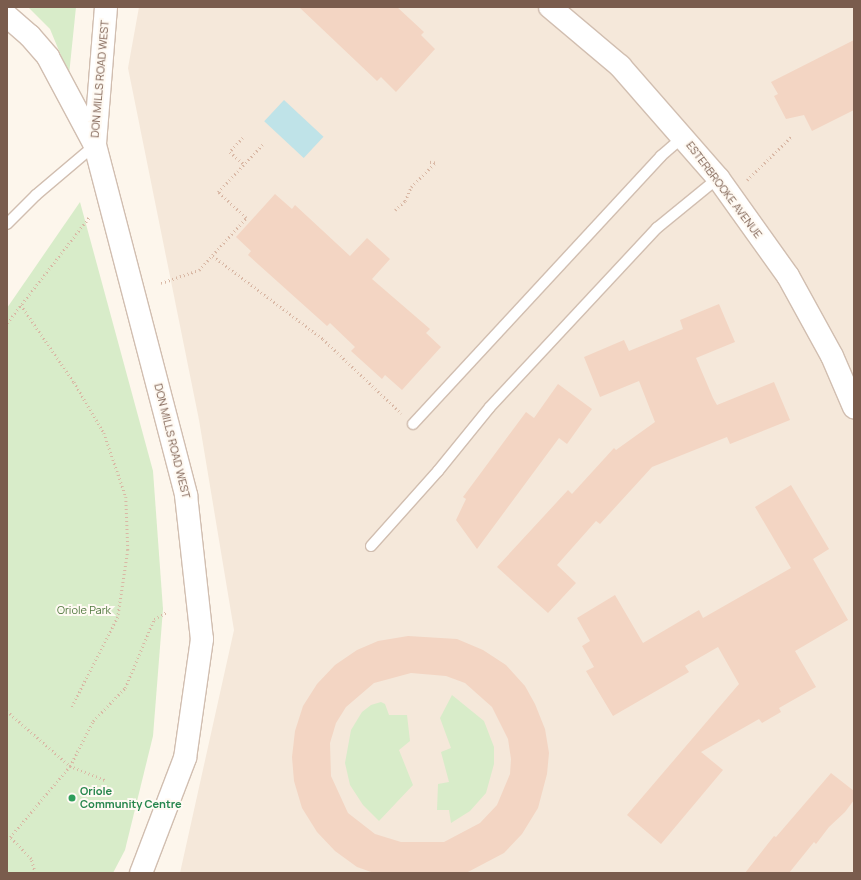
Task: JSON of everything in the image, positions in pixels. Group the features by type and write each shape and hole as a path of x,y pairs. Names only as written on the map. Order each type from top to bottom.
{"main road":[{"name":"DON MILLS ROAD WEST","path":"106,7 95,145 186,495 202,639 185,758 141,873"},
{"name":"ESTERBROOKE AVENUE","path":"550,7 620,66 683,136 724,187 788,276 832,356 854,406"},
{"path":"7,16 30,36 48,57 95,145"}],"lane":[{"path":"413,424 661,156 683,136"},
{"path":"7,224 36,195 95,145"},
{"path":"370,546 438,471 490,407 657,228 724,187"}],"path":[{"path":"724,187 765,166 775,150 792,136"},
{"path":"243,138 230,152 244,164"},
{"path":"161,283 199,270 246,218 218,192 264,143"},
{"path":"395,210 405,201 411,187 435,163 427,162"},
{"path":"7,323 107,193"},
{"path":"212,256 323,339 413,424"},
{"path":"21,305 74,382 104,433 126,497 128,550 118,617 71,709"},
{"path":"35,873 31,859 10,837 70,766 93,721 125,688 154,619 167,612"},
{"path":"7,711 70,766 105,780"}],"shaded area":[{"path":"139,7 854,7 854,873 180,873 234,630 199,420 128,68"}],"green space":[{"path":"28,7 76,7 69,75 50,29"},
{"name":"Oriole Park","path":"80,202 153,471 163,609 153,736 125,850 113,873 7,873 7,308"},
{"path":"452,695 484,721 494,747 494,764 486,793 470,811 451,823 449,810 437,810 438,784 449,782 441,752 451,748 440,718"},
{"path":"381,702 385,704 389,715 407,715 410,741 399,750 413,785 379,821 363,805 350,785 345,763 351,730 362,712 371,705"}],"water":[{"path":"284,100 323,137 304,158 264,121"}],"building":[{"path":"299,7 397,7 424,32 421,35 435,49 396,92 381,77 377,81"},
{"path":"854,40 854,110 812,131 804,115 786,119 774,96 778,94 771,82"},
{"path":"275,194 292,209 295,205 350,256 367,238 390,259 372,279 430,329 426,333 441,347 402,390 385,375 382,379 351,351 355,347 330,323 327,326 248,255 251,251 236,237"},
{"path":"719,304 735,342 696,358 717,405 774,382 790,420 730,444 727,437 652,467 600,524 596,521 557,565 576,583 548,613 497,567 568,490 572,494 614,448 616,450 655,422 639,381 600,397 584,357 624,340 629,351 683,329 680,320"},
{"path":"558,384 592,409 567,444 559,438 477,549 456,520 466,499 463,497 526,412 534,418"},
{"path":"791,485 829,549 813,559 848,620 795,651 816,687 779,708 781,712 762,723 759,719 701,752 723,770 661,844 627,815 739,684 718,647 685,666 689,672 613,716 586,671 594,667 582,646 590,641 577,618 615,595 643,643 699,610 703,618 791,568 755,507"},
{"path":"408,636 457,639 483,650 506,665 525,686 535,704 545,729 549,753 547,774 538,808 522,834 504,853 466,873 374,873 357,867 335,851 317,832 302,808 294,781 292,757 295,731 303,706 317,684 335,665 357,650 378,641","holes":["411,673 446,676 465,683 492,707 508,739 511,759 510,774 497,805 480,823 444,842 401,842 375,834 348,813 331,776 330,743 336,723 346,707 374,683"]},
{"path":"831,773 854,791 854,800 845,812 829,827 816,844 814,842 789,873 745,873 774,836 776,837"}],"place":[{"name":"Oriole Community Centre","path":"72,798"}]}
